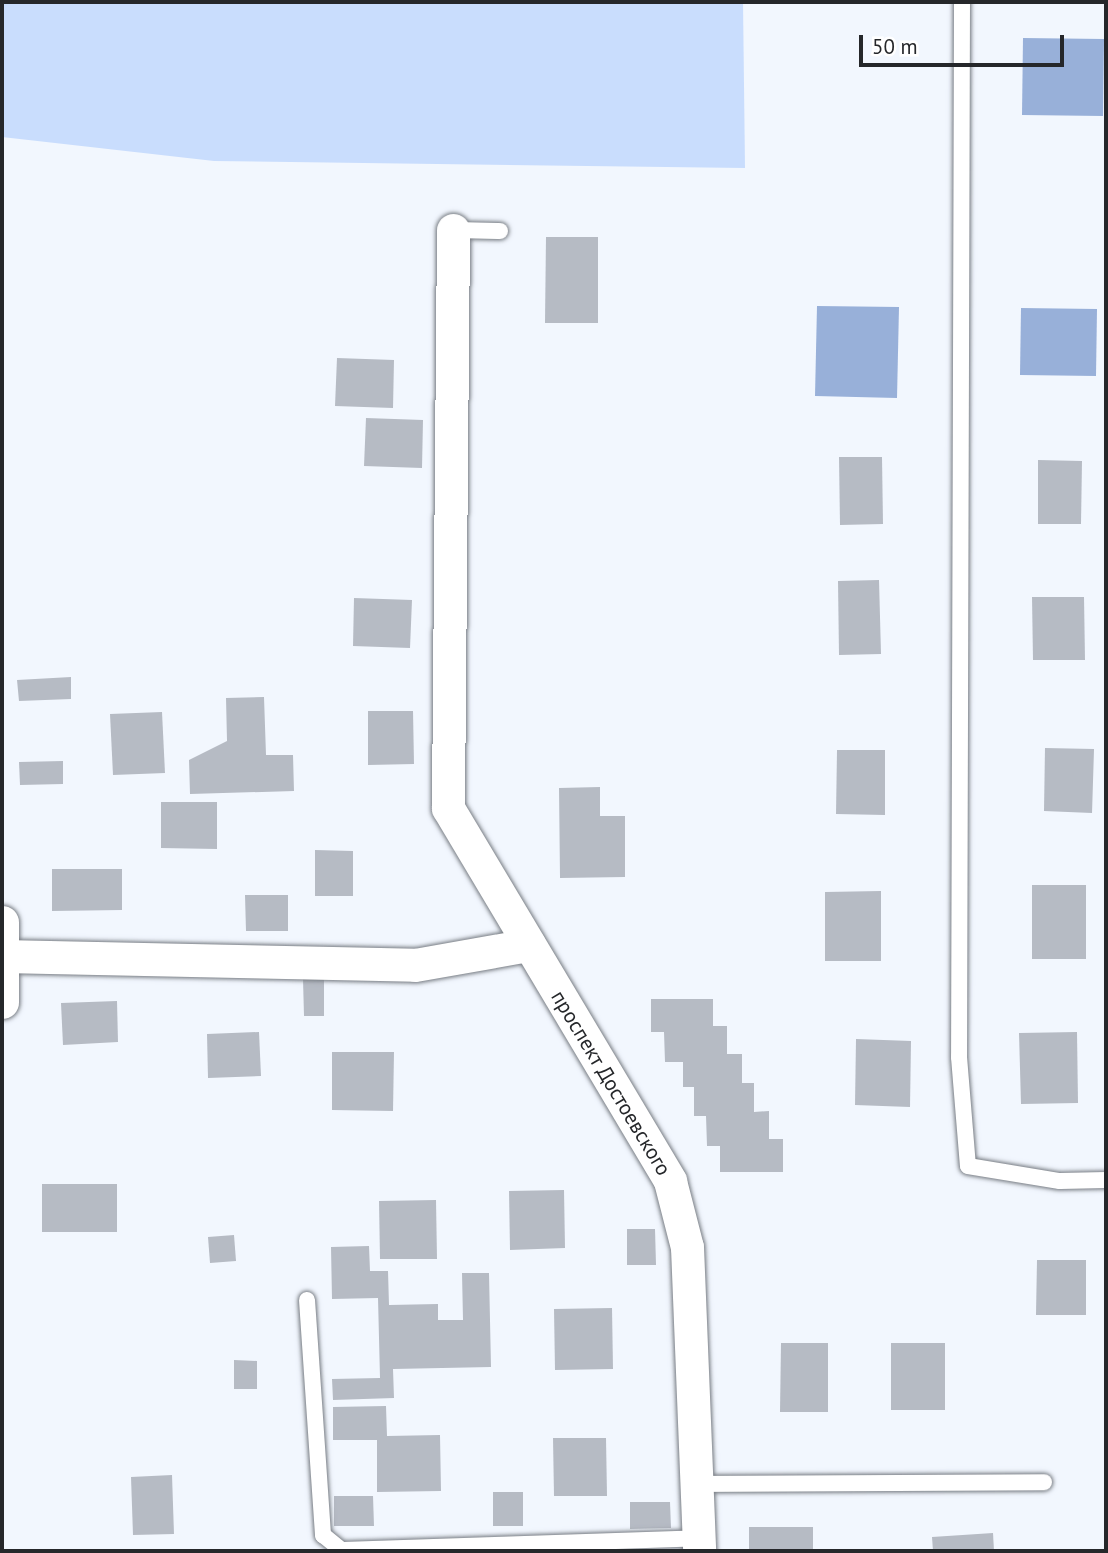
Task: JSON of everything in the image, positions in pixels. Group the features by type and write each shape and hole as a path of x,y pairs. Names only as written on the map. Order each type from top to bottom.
{"street":[{"name":"проспект Достоевского","path":"453,230 448,808 670,1181 687,1247 699,1545"},
{"path":"2,922 2,1002"},
{"path":"2,956 415,965 529,946"}],"lane":[{"path":"962,2 959,1057 968,1166 1060,1181 1106,1180"},
{"path":"453,230 500,231"},
{"path":"307,1300 323,1535 343,1551 699,1545"},
{"path":"696,1484 1044,1482"}],"shaded area":[{"path":"2,2 743,2 745,168 214,161 2,137"},
{"path":"1023,38 1104,39 1103,116 1022,115"},
{"path":"817,306 899,307 897,398 815,396"},
{"path":"1021,308 1097,309 1096,376 1020,375"}],"building":[{"path":"546,237 598,237 598,323 545,323"},
{"path":"337,358 394,360 393,408 335,406"},
{"path":"366,418 423,420 422,468 364,466"},
{"path":"839,457 882,457 883,524 840,525"},
{"path":"1038,460 1082,461 1081,524 1038,524"},
{"path":"879,580 881,654 839,655 838,581"},
{"path":"1032,597 1084,597 1085,660 1033,660"},
{"path":"354,598 412,600 410,648 353,646"},
{"path":"71,677 71,699 19,701 17,680"},
{"path":"264,697 266,755 293,755 294,791 190,794 189,760 227,741 226,698"},
{"path":"368,711 413,711 414,764 368,765"},
{"path":"162,712 165,773 113,775 110,714"},
{"path":"1045,748 1094,749 1092,813 1044,811"},
{"path":"837,750 885,750 885,815 836,814"},
{"path":"63,761 63,784 20,785 19,762"},
{"path":"600,787 600,816 625,816 625,877 560,878 559,788"},
{"path":"161,802 217,802 217,849 161,848"},
{"path":"315,850 353,851 353,896 315,896"},
{"path":"52,869 122,869 122,910 52,911"},
{"path":"1032,885 1086,885 1086,959 1032,959"},
{"path":"881,891 881,961 825,961 825,892"},
{"path":"245,895 288,895 288,931 246,931"},
{"path":"324,978 324,1016 304,1016 303,979"},
{"path":"651,999 713,999 713,1026 727,1026 727,1054 742,1054 742,1083 754,1083 754,1112 769,1111 769,1139 783,1139 783,1172 720,1172 720,1146 707,1146 706,1116 694,1116 694,1087 683,1087 683,1062 665,1062 664,1032 651,1032"},
{"path":"117,1001 118,1042 63,1045 61,1003"},
{"path":"259,1032 261,1076 208,1078 207,1034"},
{"path":"1077,1032 1078,1103 1021,1104 1019,1033"},
{"path":"856,1039 911,1041 910,1107 855,1105"},
{"path":"332,1052 394,1052 393,1111 332,1110"},
{"path":"42,1184 117,1184 117,1232 42,1232"},
{"path":"564,1190 565,1248 510,1250 509,1191"},
{"path":"436,1200 437,1259 380,1259 379,1201"},
{"path":"627,1229 655,1229 656,1265 627,1265"},
{"path":"234,1235 236,1261 210,1263 208,1237"},
{"path":"369,1246 370,1271 388,1271 389,1305 438,1304 438,1320 463,1320 462,1273 489,1273 491,1367 393,1369 394,1398 333,1400 332,1379 380,1378 378,1298 332,1299 331,1247"},
{"path":"1037,1260 1086,1260 1086,1315 1036,1315"},
{"path":"612,1308 613,1369 555,1370 554,1309"},
{"path":"781,1343 828,1343 828,1412 780,1412"},
{"path":"891,1343 945,1343 945,1410 891,1410"},
{"path":"234,1360 257,1361 257,1389 234,1389"},
{"path":"386,1406 387,1436 440,1435 441,1491 377,1492 377,1440 333,1440 333,1407"},
{"path":"553,1438 606,1438 607,1496 554,1496"},
{"path":"172,1475 174,1534 133,1535 131,1477"},
{"path":"493,1492 523,1492 523,1526 493,1526"},
{"path":"334,1496 373,1496 374,1526 334,1526"},
{"path":"630,1502 670,1502 671,1528 630,1529"},
{"path":"749,1527 813,1527 813,1551 749,1551"},
{"path":"993,1533 994,1551 933,1551 932,1537"}]}
